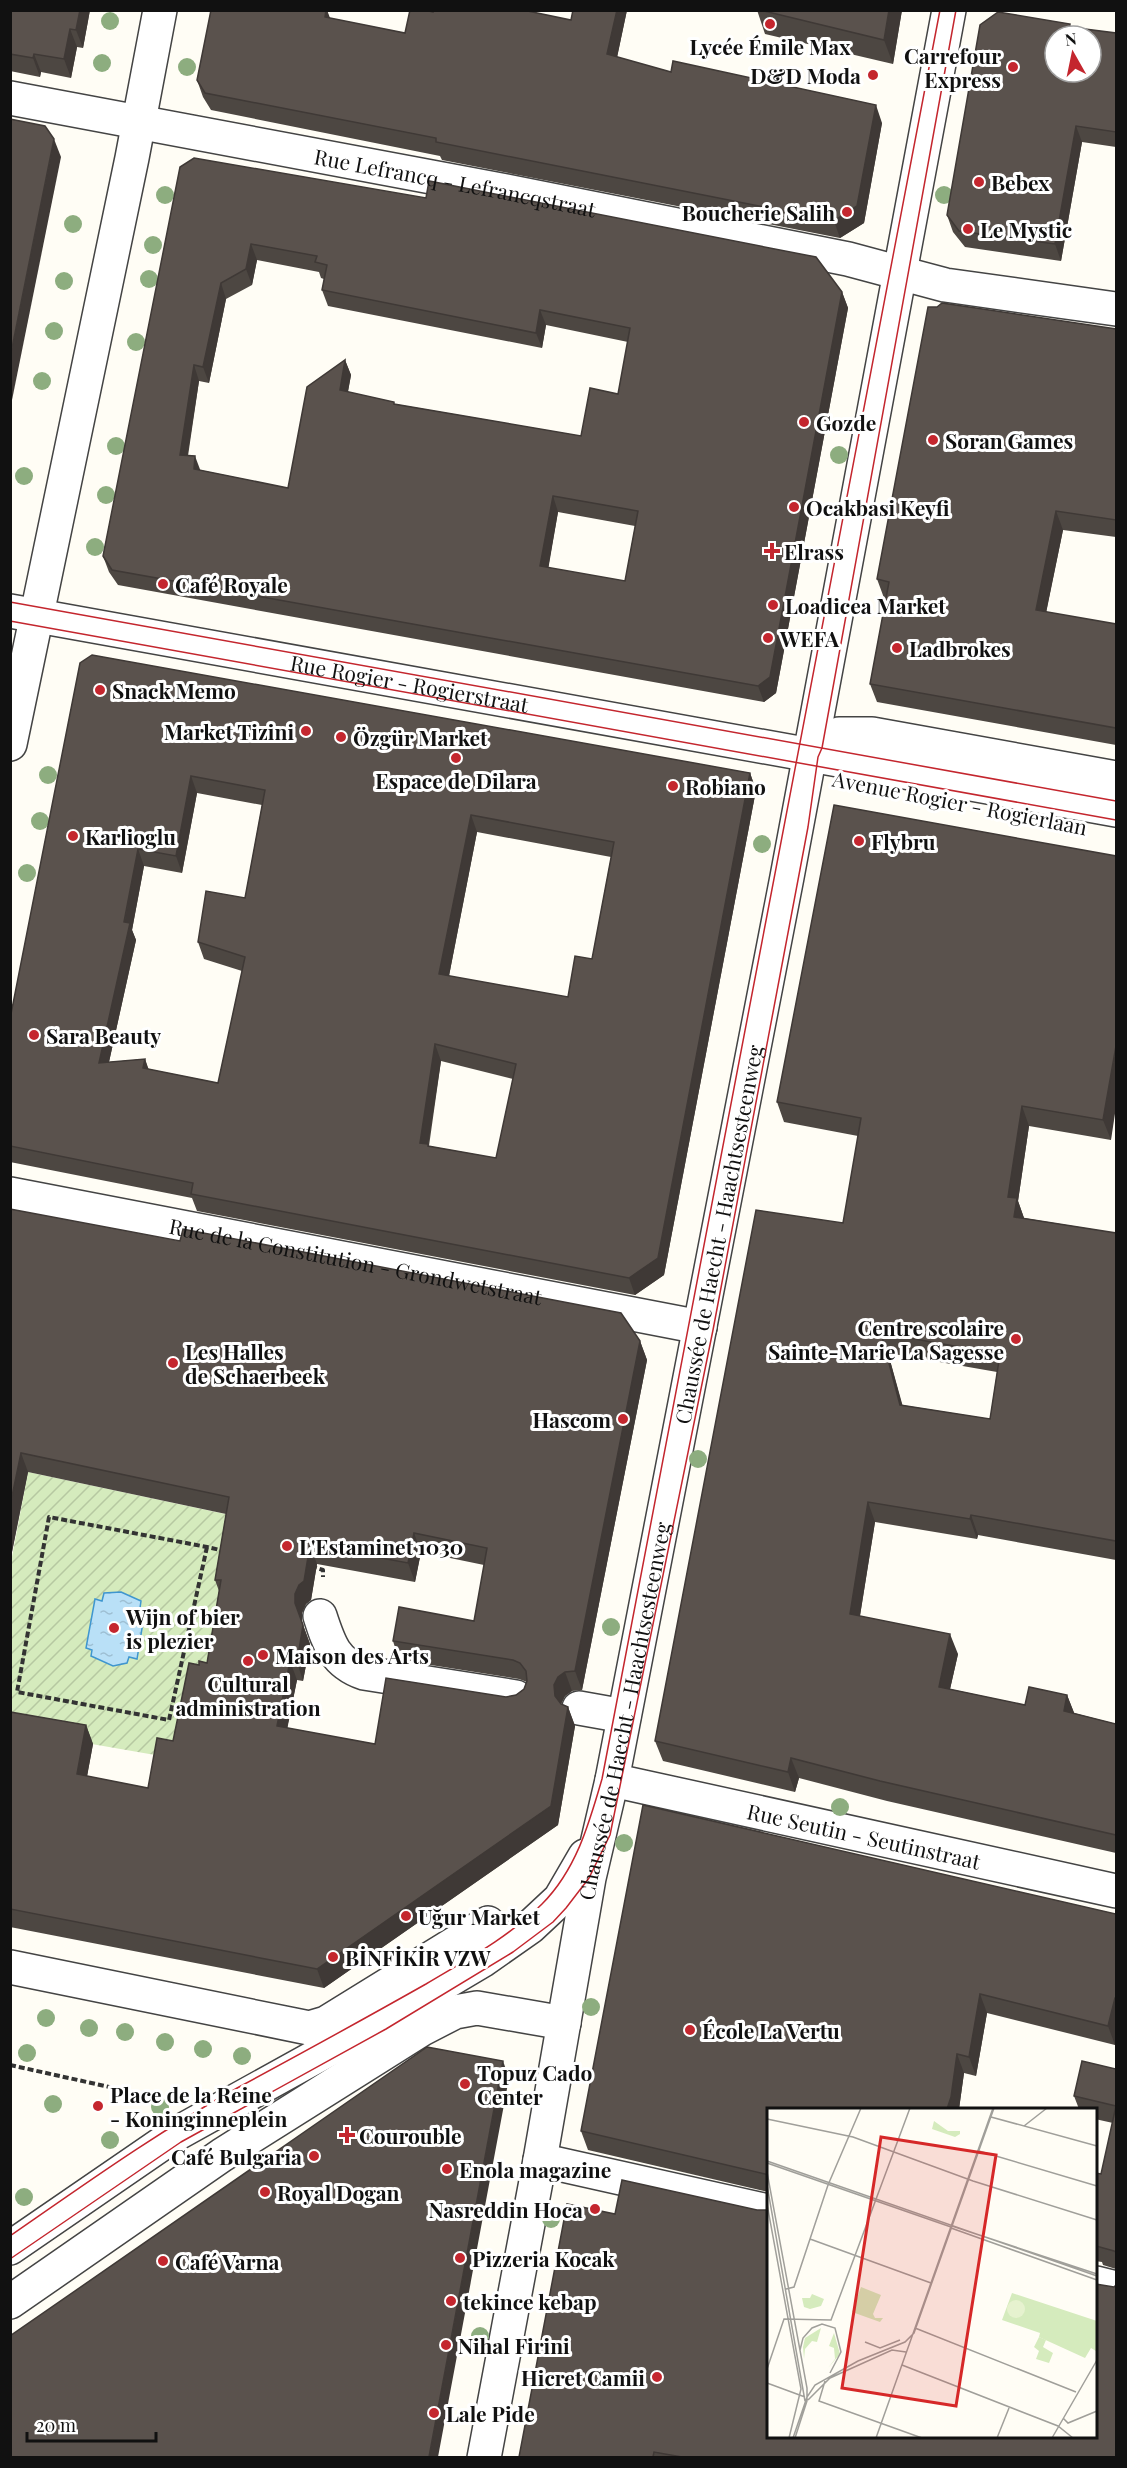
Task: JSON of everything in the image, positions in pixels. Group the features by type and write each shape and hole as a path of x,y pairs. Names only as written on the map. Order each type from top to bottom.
{"street":[{"path":"10,744 24,614 138,122 160,10"},
{"name":"Chaussée de Haecht - Haachtsesteenweg","path":"484,2457 600,1831 612,1780 700,1327 949,10"},
{"name":"Rue Lefrancq - Lefrancqstraat","path":"10,98 494,189 848,259 945,285 1116,309"},
{"name":"Rue Rogier - Rogierstraat","path":"24,614 809,756"},
{"name":"Avenue Rogier - Rogierlaan","path":"809,756 839,734 872,734 1116,778"},
{"name":"Avenue Rogier - Rogierlaan","path":"809,756 1116,810"},
{"name":"Avenue Rogier - Rogierlaan","path":"809,756 828,778 1116,831"},
{"name":"Rue de la Constitution - Grondwetstraat","path":"10,1194 700,1327"},
{"path":"320,1616 328,1640 346,1667 363,1673 516,1697"},
{"path":"579,1708 624,1716"},
{"name":"Rue Seutin - Seutinstraat","path":"612,1780 1116,1891"},
{"path":"10,2248 184,2129 382,2020 474,1965 530,1928 560,1899 600,1831"},
{"path":"10,1967 309,2028 326,2024 488,1923"},
{"path":"10,2302 222,2155 422,2029 455,2012 477,2008 564,2023"},
{"path":"540,2160 767,2211"},
{"path":"1097,2283 1116,2288"}],"path":[{"path":"207,1547 169,1720 18,1692 49,1517 207,1547 230,1552"},
{"path":"304,1565 323,1570 320,1616"},
{"path":"10,2065 167,2100"}],"green space":[{"path":"28,1472 230,1515 207,1764 11,1730 11,1562"}],"water":[{"path":"121,1592 141,1601 140,1608 145,1610 137,1659 129,1657 127,1663 113,1666 91,1656 92,1650 86,1648 95,1599 102,1601 104,1593"}],"building":[{"path":"10,10 80,10 76,30 70,29 64,59 34,54 33,58 10,54"},
{"path":"211,10 326,10 325,17 405,33 410,10 433,12 433,10 523,10 571,20 573,10 617,10 607,54 671,72 673,61 876,105 857,206 834,221 436,142 436,138 205,93 197,80"},
{"path":"760,10 889,10 884,40"},
{"path":"998,12 1070,24 1043,24 1043,84 1103,84 1103,31 1116,33 1116,132 1076,126 1055,244 959,231 947,215 980,25"},
{"path":"10,119 45,126 54,139 10,358"},
{"path":"194,158 426,198 429,181 816,257 842,292 770,677 758,686 112,570 103,556 180,167","holes":["251,244 317,256 315,262 327,265 322,290 536,333 540,310 630,328 618,394 590,388 581,436 394,404 394,402 340,390 345,360 307,387 288,488 194,469 195,456 180,455 194,365 203,367 221,283 246,269","553,496 638,511 625,581 540,566"]},
{"path":"942,303 1116,329 1116,520 1056,511 1036,610 1116,624 1116,728 870,684 889,582 877,579 928,307 937,307"},
{"path":"92,655 750,773 658,1258 629,1278 191,1194 193,1183 10,1146 10,1019 80,663","holes":["191,776 265,790 245,898 206,891 198,942 245,957 218,1083 143,1068 145,1059 99,1063 130,923 124,922 138,849 176,856","471,815 614,842 592,959 575,956 568,997 439,974","435,1044 516,1064 496,1158 420,1143"]},
{"path":"834,805 1116,856 1116,1046 1103,1120 1022,1106 1008,1197 1017,1198 1014,1217 1116,1233 1116,1541 971,1515 970,1519 868,1502 850,1614 950,1634 939,1687 1025,1705 1029,1687 1067,1695 1064,1711 1116,1724 1116,1835 880,1781 791,1758 788,1772 655,1741 756,1210 843,1223 861,1118 777,1102","holes":["881,1333 1000,1354 990,1419 900,1405"]},
{"path":"10,1209 180,1241 183,1229 621,1313 640,1341 575,1671 565,1672 558,1677 554,1685 555,1696 561,1704 568,1707 551,1806 317,1969 10,1909 10,1712 86,1725 77,1774 148,1788 157,1738 173,1741 189,1663 199,1665 199,1661 207,1663 221,1580 215,1580 229,1497 21,1453 10,1506","holes":["414,1533 487,1548 474,1621 399,1607 393,1641 513,1660 520,1663 526,1671 527,1681 524,1689 516,1695 506,1697 386,1678 375,1744 277,1726 290,1661 297,1662 303,1625 295,1603 295,1594 299,1585 304,1581 310,1545 408,1563"]},
{"path":"643,1805 1116,1914 1116,1998 1108,2026 980,1994 969,2057 957,2054 947,2108 767,2108 767,2175 581,2131"},
{"path":"427,2047 503,2061 429,2457 10,2457 10,2336"},
{"path":"1082,2061 1116,2069 1116,2106 1074,2096"},
{"path":"1116,2106 1116,2252 1097,2246 1097,2173 1101,2174"},
{"path":"622,2180 757,2210 767,2209 767,2438 1097,2438 1097,2284 1114,2287 1116,2285 1116,2457 682,2457 654,2452 653,2457 519,2457 567,2204 615,2214"}],"tram line":[{"path":"10,2236 180,2122 426,1984 472,1957 516,1927 554,1891 580,1846 602,1779 940,10"},
{"path":"10,2259 181,2142 386,2029 513,1952 553,1922 566,1908 589,1878 610,1835 713,1330 808,827 818,757 822,748 956,10"},
{"path":"10,602 1116,801"},
{"path":"10,621 1116,820"}],"place":[{"name":"Lycée Émile Max","path":"770,24"},
{"name":"Carrefour Express","path":"1013,67"},
{"name":"D&D Moda","path":"873,75"},
{"name":"Bebex","path":"979,182"},
{"name":"Boucherie Salih","path":"847,212"},
{"name":"Le Mystic","path":"968,229"},
{"name":"Gozde","path":"804,422"},
{"name":"Soran Games","path":"933,440"},
{"name":"Ocakbasi Keyfi","path":"794,507"},
{"name":"Elrass","path":"772,551"},
{"name":"Café Royale","path":"163,584"},
{"name":"Loadicea Market","path":"773,605"},
{"name":"WEFA","path":"768,638"},
{"name":"Ladbrokes","path":"897,648"},
{"name":"Snack Memo","path":"100,690"},
{"name":"Market Tizini","path":"306,731"},
{"name":"Özgür Market","path":"341,737"},
{"name":"Espace de Dilara","path":"456,758"},
{"name":"Robiano","path":"673,786"},
{"name":"Karlioglu","path":"73,836"},
{"name":"Flybru","path":"859,841"},
{"name":"Sara Beauty","path":"34,1035"},
{"name":"Centre scolaire Sainte-Marie La Sagesse","path":"1016,1339"},
{"name":"Les Halles de Schaerbeek","path":"173,1363"},
{"name":"Hascom","path":"623,1419"},
{"name":"L'Estaminet 1030","path":"287,1546"},
{"name":"Wijn of bier is plezier","path":"114,1628"},
{"name":"Maison des Arts","path":"263,1655"},
{"name":"Cultural administration","path":"248,1661"},
{"name":"Uğur Market","path":"406,1916"},
{"name":"BİNFİKİR VZW","path":"333,1957"},
{"name":"École La Vertu","path":"690,2030"},
{"name":"Topuz Cado Center","path":"465,2084"},
{"name":"Place de la Reine - Koninginneplein","path":"98,2106"},
{"name":"Courouble","path":"347,2135"},
{"name":"Café Bulgaria","path":"314,2156"},
{"name":"Enola magazine","path":"447,2169"},
{"name":"Royal Dogan","path":"265,2192"},
{"name":"Nasreddin Hoca","path":"595,2209"},
{"name":"Pizzeria Kocak","path":"460,2258"},
{"name":"Café Varna","path":"163,2261"},
{"name":"tekince kebap","path":"451,2301"},
{"name":"Nihal Firini","path":"446,2345"},
{"name":"Hicret Camii","path":"657,2377"},
{"name":"Lale Pide","path":"434,2413"}]}
